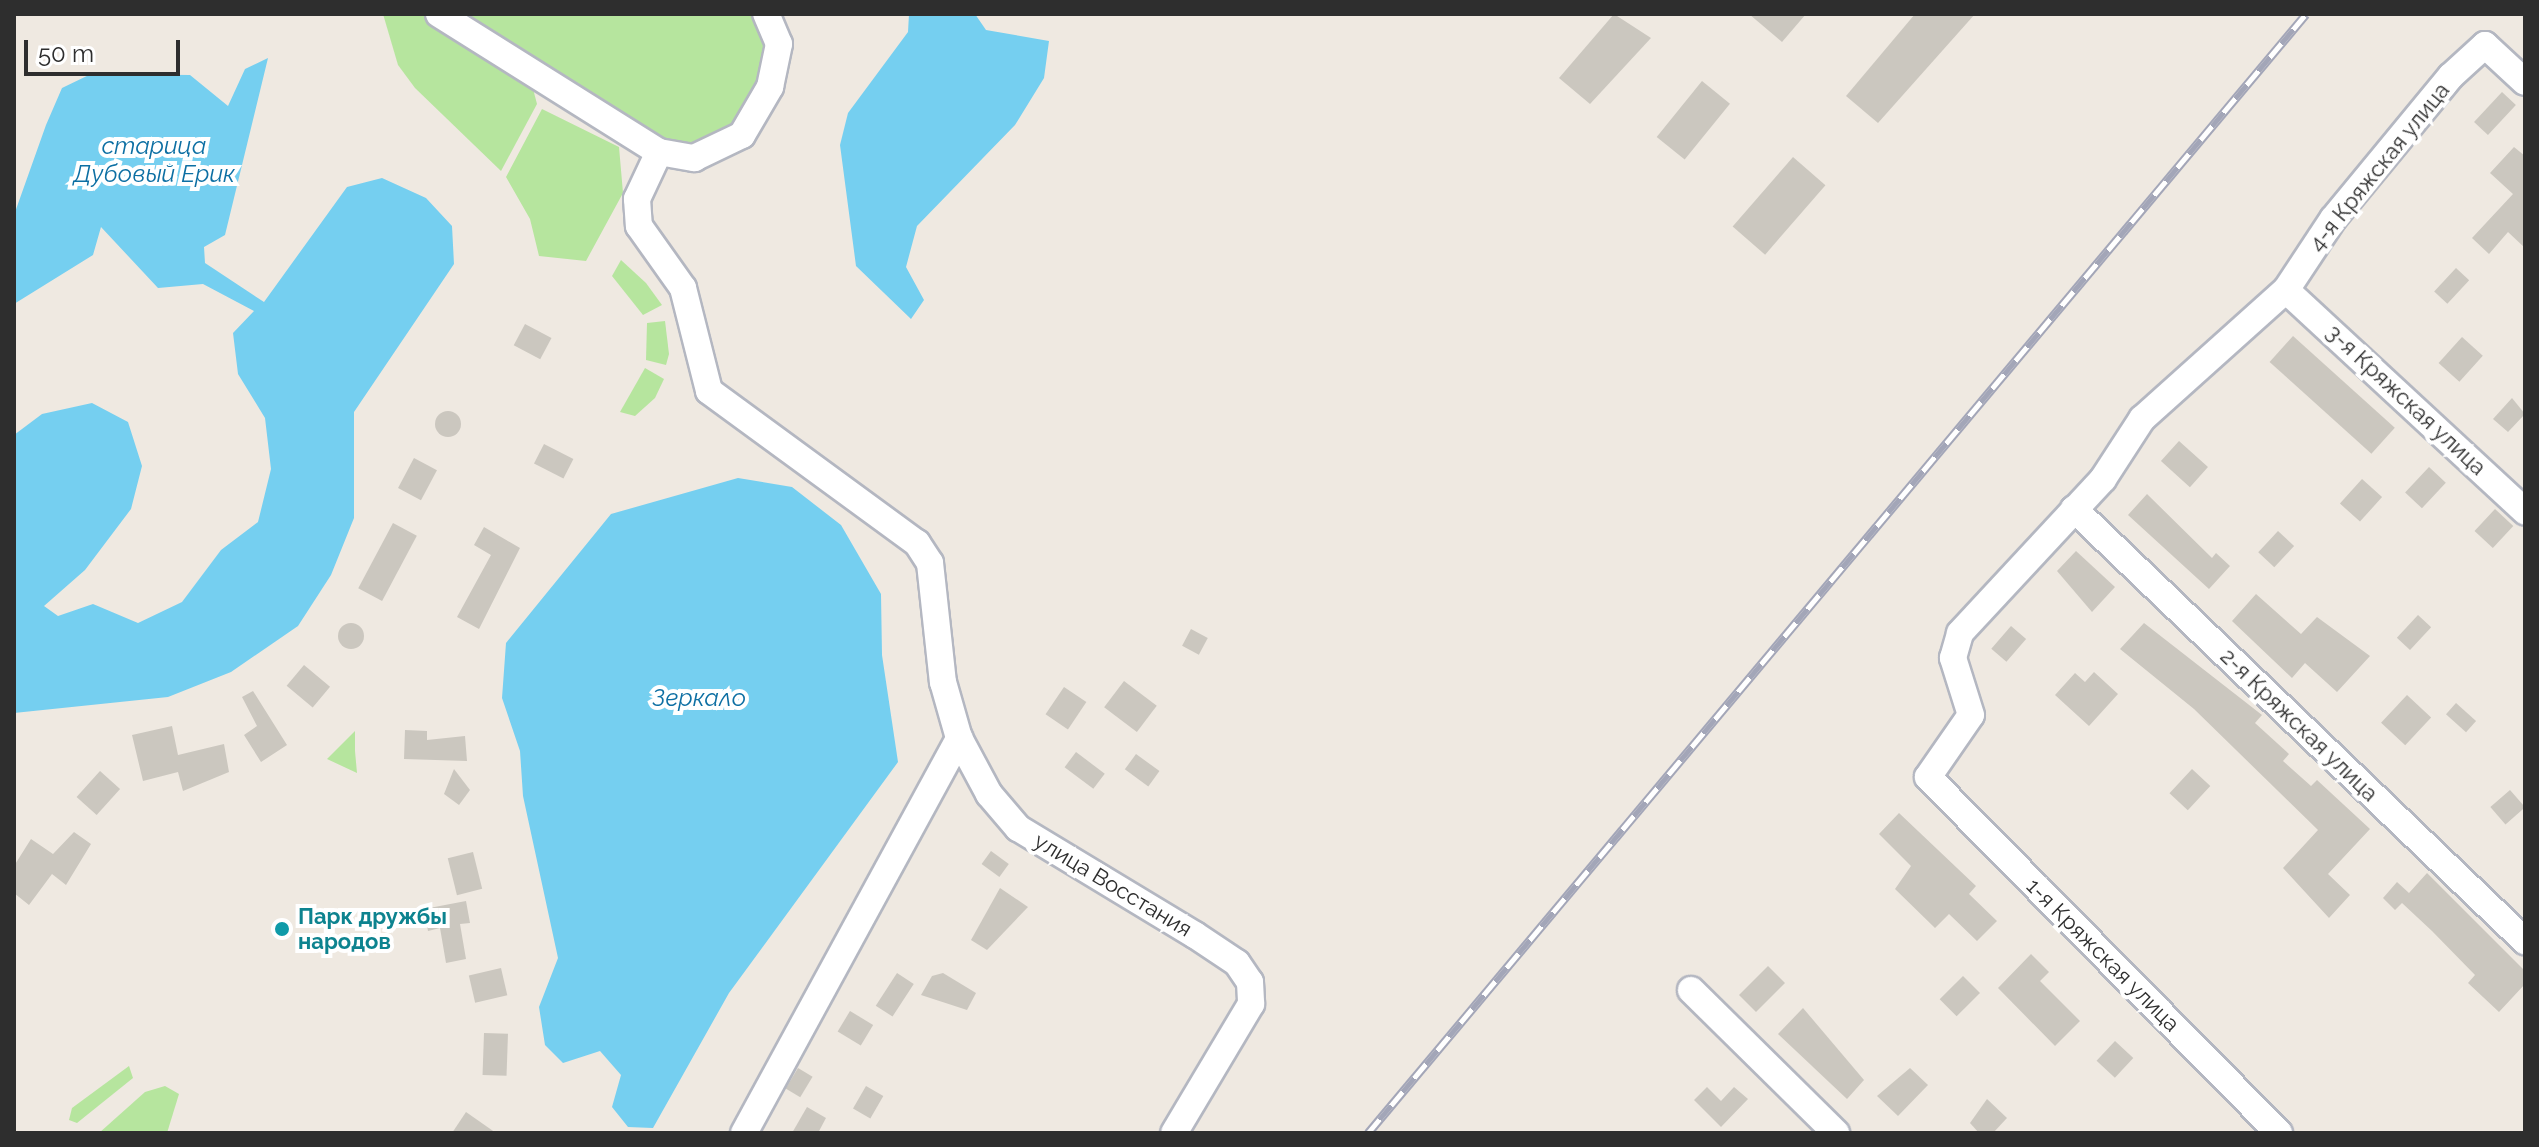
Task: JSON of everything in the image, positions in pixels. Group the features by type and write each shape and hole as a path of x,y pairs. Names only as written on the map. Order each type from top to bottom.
{"street":[{"path":"439,14 659,152 708,156 742,135 777,65 779,44 766,14"},
{"name":"4-я Кряжская улица","path":"1928,777 1969,727 1953,658 1960,633 2074,509 2142,419 2286,290 2333,219 2485,45 2525,82"},
{"name":"улица Восстания","path":"659,152 637,199 639,226 683,288 709,391 917,543 930,563 943,682 959,738 989,794 1018,828 1195,935 1237,963 1250,982 1251,1004 1174,1133"},
{"name":"3-я Кряжская улица","path":"2286,290 2525,511"},
{"name":"2-я Кряжская улица","path":"2074,509 2525,941"},
{"path":"744,1133 959,738"},
{"name":"1-я Кряжская улица","path":"1928,777 2279,1133"},
{"path":"1691,990 1836,1133"}],"green space":[{"path":"383,14 421,14 532,85 537,104 501,171 415,88 398,65"},
{"path":"460,14 755,14 768,62 741,119 702,147 670,142"},
{"path":"542,109 619,147 623,193 586,261 539,256 530,219 506,177"},
{"path":"621,260 646,283 662,305 643,315 612,276"},
{"path":"665,321 669,354 666,365 646,360 647,323"},
{"path":"645,368 664,379 655,398 635,416 620,412"},
{"path":"355,731 355,751 357,773 327,759"},
{"path":"129,1066 133,1078 77,1123 69,1120 72,1108"},
{"path":"165,1086 179,1094 167,1133 99,1133 145,1092"}],"water":[{"path":"909,14 975,14 986,30 1049,41 1044,78 1015,125 917,226 906,267 924,300 911,319 856,266 840,145 848,113 908,32"},
{"name":"старица Дубовый Ерик","path":"268,58 225,235 204,247 205,263 264,302 347,187 382,178 426,198 452,226 454,264 354,412 354,518 331,575 298,626 231,672 168,697 14,713 14,435 42,414 92,403 128,422 142,466 131,509 85,570 44,606 58,616 93,604 138,623 182,602 221,550 258,522 271,469 265,418 238,374 233,333 254,311 203,284 158,288 101,227 93,255 14,304 14,215 46,125 62,88 91,74 190,75 228,106 245,69"},
{"name":"Зеркало","path":"738,478 792,487 841,525 881,594 882,655 898,762 729,993 653,1128 628,1127 612,1107 621,1075 600,1051 563,1063 545,1045 539,1007 558,958 523,796 520,751 502,698 506,643 611,514"}],"building":[{"path":"1614,14 1651,38 1590,104 1559,78"},
{"path":"1749,14 1806,14 1782,42"},
{"path":"1915,14 1975,14 1878,123 1846,96"},
{"path":"1702,81 1730,104 1685,160 1657,137"},
{"path":"2502,92 2516,105 2488,135 2474,122"},
{"path":"2514,147 2525,156 2525,248 2508,232 2489,254 2472,238 2513,194 2490,173"},
{"path":"1793,157 1825,185 1765,255 1733,226"},
{"path":"2456,268 2469,280 2447,304 2434,291"},
{"path":"525,324 551,338 540,359 514,345"},
{"path":"2293,336 2395,428 2371,454 2270,362"},
{"path":"2462,337 2483,356 2459,382 2439,363"},
{"path":"2512,398 2525,414 2508,432 2493,419"},
{"path":"448,411 457,415 461,424 457,433 448,437 439,433 435,424 439,415"},
{"path":"2179,441 2208,467 2190,487 2161,461"},
{"path":"544,444 573,459 563,479 534,464"},
{"path":"414,458 437,470 421,500 398,488"},
{"path":"2429,467 2446,483 2422,508 2405,493"},
{"path":"2362,479 2382,497 2360,522 2340,504"},
{"path":"2147,494 2212,558 2216,553 2230,566 2209,589 2128,515"},
{"path":"2495,509 2513,526 2493,548 2475,531"},
{"path":"393,523 417,536 382,601 358,588"},
{"path":"484,527 520,548 479,629 457,617 491,555 474,545"},
{"path":"2278,531 2294,546 2274,567 2258,552"},
{"path":"2076,551 2115,587 2092,612 2057,571"},
{"path":"2256,594 2301,634 2317,617 2370,656 2337,692 2305,663 2292,678 2232,621"},
{"path":"2418,615 2431,627 2410,650 2397,638"},
{"path":"351,623 361,626 364,636 361,646 351,649 341,646 338,636 341,626"},
{"path":"2144,623 2262,715 2255,723 2289,754 2283,761 2311,786 2317,780 2370,829 2328,874 2350,895 2329,918 2283,868 2318,830 2194,709 2120,649"},
{"path":"2011,626 2026,639 2006,662 1991,649"},
{"path":"1191,629 1208,638 1199,655 1182,646"},
{"path":"304,665 330,687 313,708 287,686"},
{"path":"2094,672 2118,694 2089,726 2055,695 2075,673 2085,682"},
{"path":"1124,681 1157,706 1137,732 1104,707"},
{"path":"1064,687 1086,702 1068,729 1046,714"},
{"path":"253,691 287,745 261,762 244,735 257,726 242,697"},
{"path":"2407,695 2431,718 2405,745 2381,723"},
{"path":"2456,703 2476,721 2466,732 2446,714"},
{"path":"172,726 178,755 224,744 229,772 183,791 178,772 143,781 132,735"},
{"path":"405,730 427,731 427,740 465,736 467,761 404,759"},
{"path":"1076,752 1105,774 1093,789 1065,767"},
{"path":"1136,754 1159,771 1148,786 1125,769"},
{"path":"454,769 470,790 459,805 444,794"},
{"path":"2192,769 2210,786 2188,810 2169,793"},
{"path":"100,771 120,789 97,815 77,797"},
{"path":"2510,790 2525,807 2505,824 2490,807"},
{"path":"1899,813 1976,886 1969,894 1997,921 1977,941 1949,914 1935,928 1895,889 1911,866 1879,834"},
{"path":"74,832 91,844 66,885 52,874 29,905 14,893 14,866 31,839 53,854"},
{"path":"991,851 1009,864 999,877 982,864"},
{"path":"473,852 482,889 457,895 448,858"},
{"path":"2427,873 2525,971 2525,984 2499,1012 2468,983 2475,975 2432,931 2402,903 2395,910 2383,898 2397,882 2409,893"},
{"path":"1000,888 1028,907 987,950 971,940"},
{"path":"466,901 470,923 460,924 466,959 446,963 440,928 428,931 424,909"},
{"path":"2031,954 2049,972 2040,981 2080,1021 2055,1046 1998,988"},
{"path":"1768,966 1785,983 1756,1012 1739,995"},
{"path":"501,968 507,995 475,1003 469,975"},
{"path":"897,973 914,984 893,1017 876,1006"},
{"path":"943,973 976,993 967,1010 921,995 932,976"},
{"path":"1963,976 1980,993 1957,1016 1940,999"},
{"path":"1803,1008 1864,1080 1847,1099 1778,1034"},
{"path":"850,1011 873,1025 861,1045 838,1032"},
{"path":"484,1033 508,1034 507,1076 483,1075"},
{"path":"2115,1041 2133,1058 2115,1078 2097,1061"},
{"path":"798,1068 813,1077 800,1097 786,1089"},
{"path":"1910,1068 1928,1085 1898,1116 1877,1096"},
{"path":"866,1086 883,1096 870,1119 853,1109"},
{"path":"1707,1087 1721,1101 1734,1087 1748,1099 1721,1127 1694,1100"},
{"path":"1987,1099 2007,1118 1993,1133 1979,1133 1970,1123"},
{"path":"807,1107 826,1118 818,1133 792,1133"},
{"path":"466,1112 496,1133 452,1133"}],"railway":[{"path":"1368,1133 2306,14"}],"place":[{"name":"Парк дружбы народов","path":"282,929"}]}
